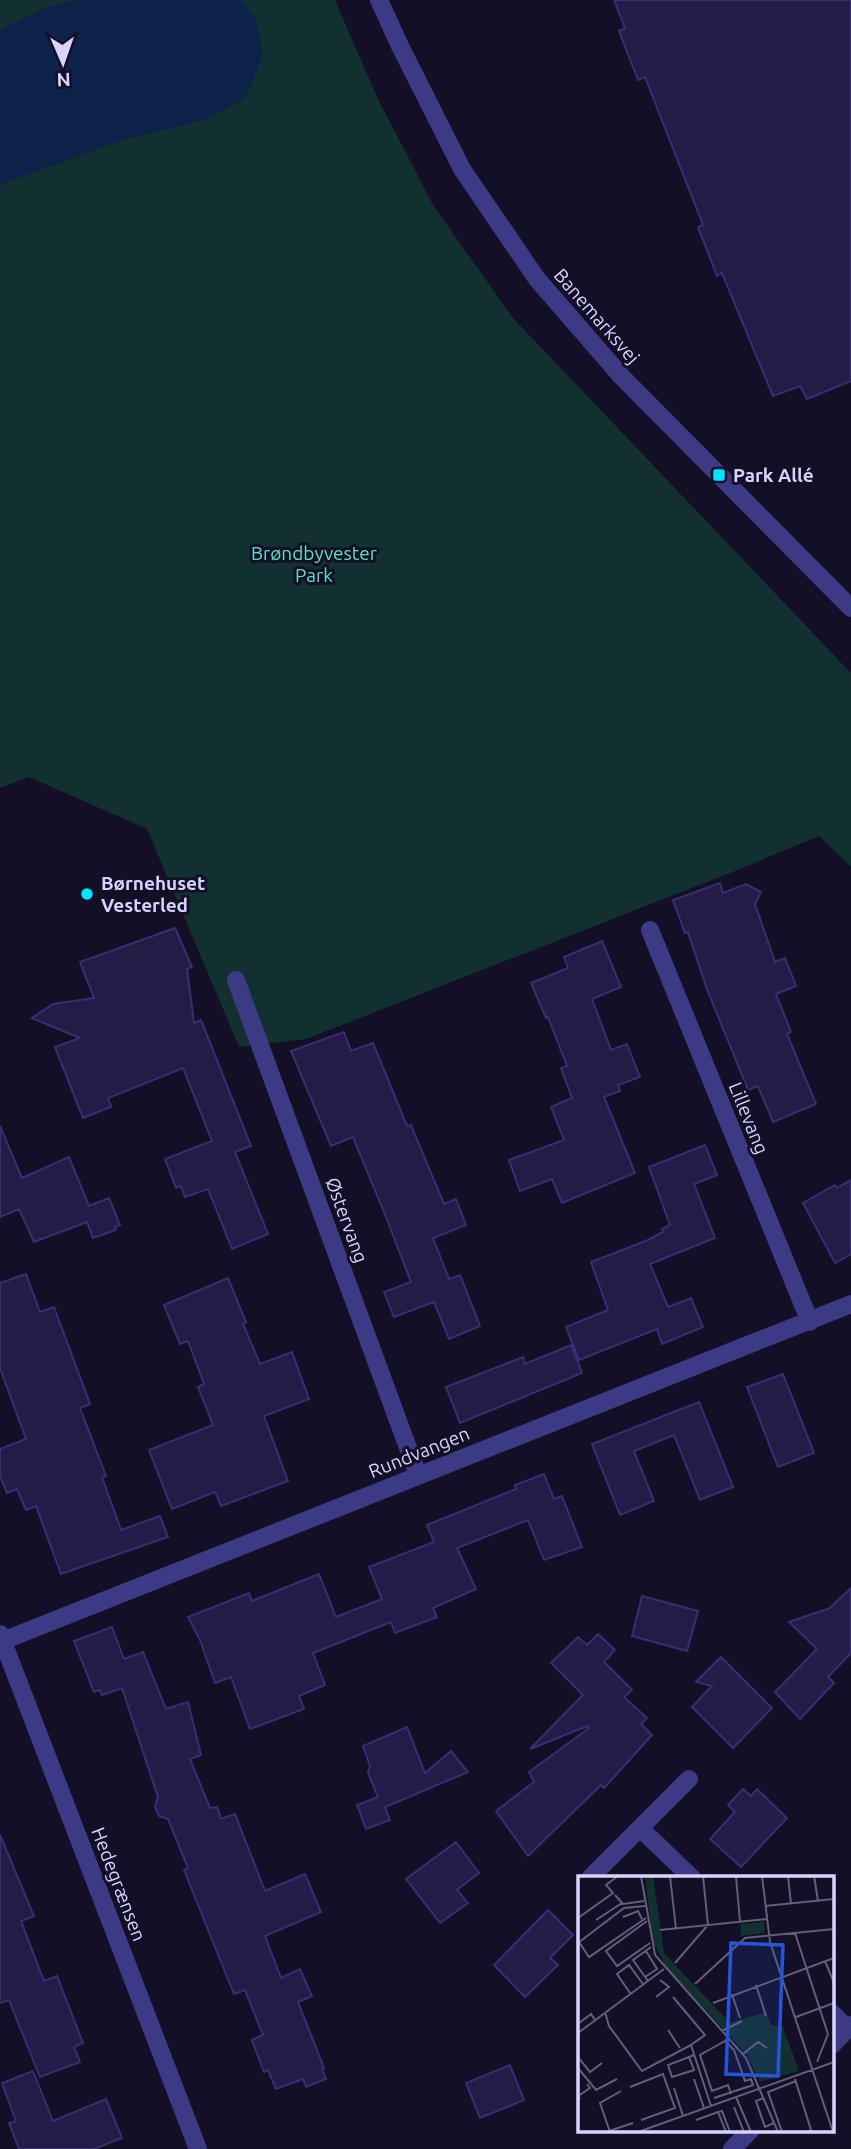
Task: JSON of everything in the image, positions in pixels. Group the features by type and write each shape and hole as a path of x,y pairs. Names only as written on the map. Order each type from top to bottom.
{"street":[{"name":"Banemarksvej","path":"379,0 462,169 537,279 622,377 851,608"},
{"name":"Lillevang","path":"650,930 810,1322"},
{"name":"Østervang","path":"236,980 418,1475"},
{"name":"Rundvangen","path":"1,1639 851,1304"},
{"name":"Hedegrænsen","path":"1,1639 198,2149"},
{"path":"592,1876 690,1779"},
{"path":"640,1828 690,1876"},
{"path":"834,2015 849,2027 834,2043"},
{"path":"732,2149 749,2132"}],"green space":[{"name":"Brøndbyvester Park","path":"0,0 335,0 377,97 433,205 513,318 851,673 851,867 819,836 306,1039 239,1047 147,829 29,777 0,788"}],"water":[{"path":"76,0 242,0 256,20 263,55 245,98 205,120 125,139 0,185 0,30 43,9"}],"building":[{"path":"614,0 851,0 851,381 807,399 800,386 773,396 722,273 717,276 698,227 703,225 645,77 638,80 619,31 625,28"},
{"path":"720,883 723,893 746,884 761,892 755,904 775,962 785,958 796,986 776,994 791,1032 787,1034 816,1104 773,1122 758,1086 748,1090 707,989 688,932 685,933 673,900"},
{"path":"175,928 192,967 187,969 194,1023 201,1020 251,1146 235,1152 268,1234 232,1249 208,1189 185,1197 181,1186 176,1188 165,1159 212,1141 183,1068 108,1098 111,1107 83,1118 55,1047 80,1038 32,1018 53,1004 94,998 80,962"},
{"path":"602,941 621,987 592,999 611,1050 627,1044 640,1077 618,1085 620,1091 604,1097 635,1173 562,1203 552,1179 520,1191 509,1160 564,1140 551,1107 572,1098 561,1068 567,1066 531,983 568,968 564,957"},
{"path":"344,1032 351,1051 373,1043 407,1126 411,1125 444,1204 456,1199 466,1225 433,1238 449,1279 460,1275 480,1326 449,1339 434,1302 394,1317 384,1292 411,1282 386,1217 353,1137 331,1146 291,1051"},
{"path":"0,1126 22,1178 69,1157 89,1206 109,1198 120,1225 115,1227 116,1230 93,1238 87,1222 34,1242 19,1209 0,1217"},
{"path":"705,1145 717,1175 694,1184 715,1238 650,1264 668,1307 691,1298 703,1327 662,1344 657,1329 579,1360 566,1327 608,1310 591,1262 648,1240 670,1225 649,1167"},
{"path":"851,1180 851,1254 835,1263 803,1203 835,1185 837,1188"},
{"path":"26,1274 40,1312 54,1307 90,1404 80,1408 106,1476 102,1477 121,1530 160,1516 168,1537 61,1574 36,1506 26,1510 17,1489 7,1493 0,1476 0,1449 26,1439 0,1368 0,1283"},
{"path":"228,1278 260,1364 292,1352 309,1399 264,1416 288,1481 221,1506 215,1492 172,1509 149,1450 213,1425 198,1387 204,1384 188,1341 180,1344 164,1305"},
{"path":"571,1345 582,1373 460,1423 446,1387 523,1357 525,1364"},
{"path":"783,1374 814,1453 778,1467 747,1387"},
{"path":"699,1402 733,1487 700,1500 674,1435 634,1451 654,1501 620,1515 592,1444"},
{"path":"544,1474 554,1499 562,1496 582,1547 544,1560 528,1520 457,1548 476,1589 433,1608 437,1617 395,1633 391,1622 313,1653 325,1685 299,1696 304,1709 250,1729 231,1677 215,1683 200,1640 188,1617 249,1593 252,1601 319,1574 336,1617 382,1599 369,1567 434,1542 427,1525 516,1489 515,1485"},
{"path":"851,1588 851,1653 828,1677 834,1683 800,1719 775,1692 817,1649 789,1622 830,1608"},
{"path":"642,1596 698,1611 687,1651 632,1636"},
{"path":"112,1627 124,1659 143,1652 166,1709 188,1702 201,1755 190,1759 210,1808 217,1807 221,1819 235,1814 265,1891 305,1874 321,1912 265,1936 281,1978 300,1969 312,1996 298,2002 326,2079 306,2087 303,2079 276,2089 268,2070 264,2072 252,2040 263,2035 245,1990 234,1994 184,1870 188,1868 168,1819 159,1816 155,1807 158,1797 122,1688 102,1695 100,1690 94,1692 74,1641"},
{"path":"598,1634 615,1650 604,1662 632,1690 624,1697 647,1718 641,1724 652,1735 604,1788 601,1785 528,1856 496,1811 534,1782 529,1772 589,1728 588,1726 530,1749 583,1695 551,1663 578,1637 587,1645"},
{"path":"721,1657 772,1708 733,1748 692,1707 712,1686 696,1682"},
{"path":"407,1727 425,1773 451,1751 468,1772 385,1807 390,1820 366,1829 357,1805 378,1797 368,1773 370,1766 363,1746"},
{"path":"743,1789 751,1796 757,1789 787,1818 741,1867 710,1839 735,1812 728,1805"},
{"path":"0,1835 34,1916 21,1921 44,1981 57,1976 83,2043 74,2047 80,2062 40,2077 9,2000 0,2003"},
{"path":"456,1842 479,1873 457,1890 468,1903 440,1923 406,1879"},
{"path":"548,1910 573,1935 550,1958 558,1965 525,1997 494,1965"},
{"path":"510,2065 524,2100 480,2118 466,2083"},
{"path":"33,2071 53,2121 106,2099 122,2138 94,2149 19,2149 9,2123 16,2121 2,2083"}],"place":[{"name":"Park Allé","path":"719,475"},
{"name":"Børnehuset Vesterled","path":"87,894"}]}
